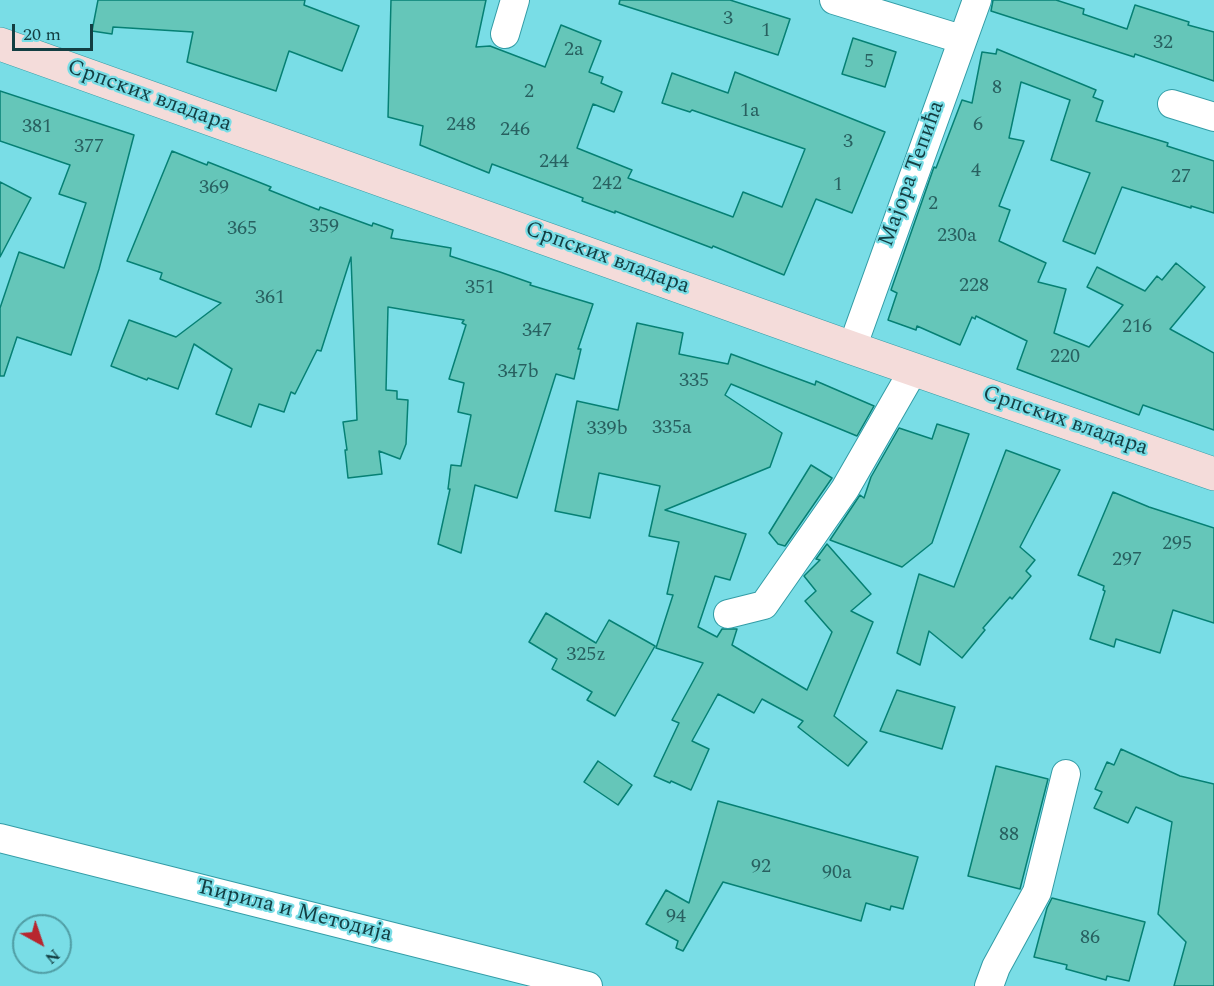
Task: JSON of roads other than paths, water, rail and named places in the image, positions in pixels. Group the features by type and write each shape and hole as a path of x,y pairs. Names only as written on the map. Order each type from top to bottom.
{"main road":[{"name":"Српских владара","path":"0,44 852,348 1214,474"}],"street":[{"path":"505,34 515,0"},
{"path":"834,0 962,39"},
{"name":"Мајора Тепића","path":"852,348 976,0"},
{"path":"1172,104 1214,117"},
{"path":"728,614 764,605 845,489 914,369"},
{"path":"989,986 996,967 1037,892 1066,774"},
{"name":"Ћирила и Методија","path":"0,838 588,986"}]}
